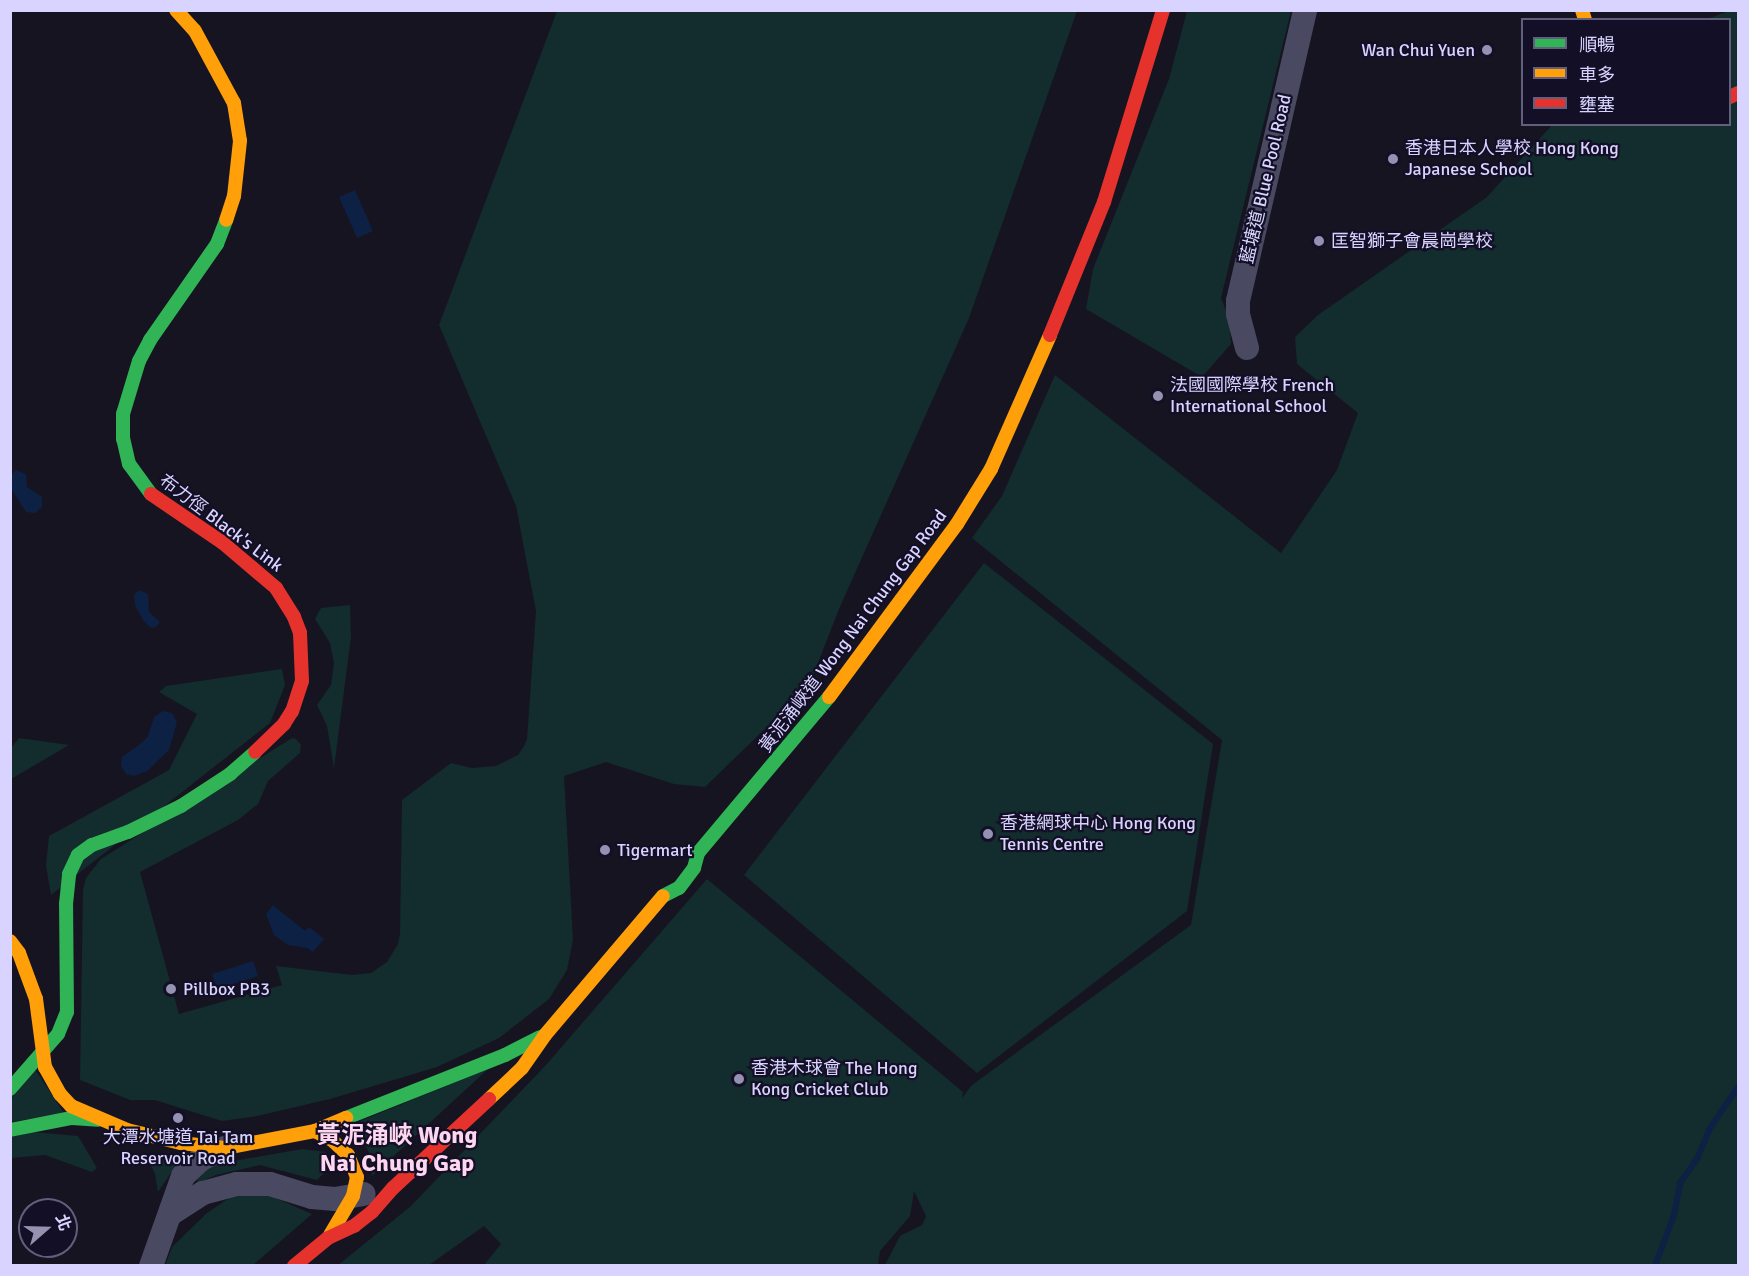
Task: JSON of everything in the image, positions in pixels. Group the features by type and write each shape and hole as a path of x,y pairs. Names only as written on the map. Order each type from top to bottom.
{"main road":[{"name":"布力徑 Black's Link","path":"42,1051 58,1034 67,1012 66,904 69,874 78,855 92,845 172,811 230,774 267,743 284,724 295,703 302,681 303,650 300,633 294,617 276,588 223,543 156,499 146,489 129,464 123,440 123,414 139,361 150,340 217,244 234,196 240,141 234,103 195,31 176,10"},
{"name":"黃泥涌峽道 Wong Nai Chung Gap Road","path":"294,1266 328,1238 354,1226 372,1212 393,1188 522,1068 545,1035 665,893 679,888 694,868 698,853 819,711 957,524 991,469 1020,408 1104,202 1163,10"},
{"path":"681,857 698,853"},
{"path":"665,876 665,893"},
{"path":"10,942 26,968 36,999 42,1051 10,1089"},
{"name":"黃泥涌峽道 Wong Nai Chung Gap Road","path":"42,1051 45,1067 60,1094 71,1106 100,1120 155,1138 225,1148 315,1131 505,1055 545,1035"},
{"name":"黃泥涌峽道 Wong Nai Chung Gap Road","path":"10,1130 72,1118 100,1120"},
{"name":"黃泥涌峽道 Wong Nai Chung Gap Road","path":"315,1131 338,1144 352,1161 357,1177 353,1196 328,1238"}],"street":[{"name":"藍塘道 Blue Pool Road","path":"1248,348 1238,314 1238,301 1305,10"},
{"path":"151,1266 172,1213 177,1187 187,1171 201,1159 225,1148"},
{"path":"172,1213 203,1193 237,1184 270,1184 312,1197 335,1199 393,1188"}],"green space":[{"path":"557,11 1077,11 969,318 839,609 809,686 705,787 674,784 606,762 564,776 573,940 567,970 549,999 499,1038 437,1067 330,1099 257,1116 222,1121 155,1100 130,1100 80,1080 83,889 86,878 101,859 292,738 296,739 301,745 300,753 268,781 258,804 238,820 140,872 179,1014 282,985 276,966 352,975 371,973 387,962 398,944 400,934 402,800 451,763 472,768 496,766 518,755 524,746 527,739 536,611 516,506 439,325"},
{"path":"1187,11 1291,11 1221,298 1229,318 1231,344 1202,377 1086,309 1093,269 1169,79"},
{"path":"1729,11 1738,11 1738,1265 885,1265 900,1236 922,1225 926,1216 914,1191 910,1216 880,1251 878,1265 484,1265 501,1244 484,1226 429,1265 337,1266 411,1206 546,1065 707,879 963,1092 962,1098 972,1085 1191,925 1222,740 972,538 1002,496 1055,375 1281,553 1337,470 1358,413 1297,364 1295,337 1318,315 1487,197 1551,126 1731,126 1731,18 1710,18"},
{"name":"香港網球中心 Hong Kong Tennis Centre","path":"984,563 1213,744 1187,911 977,1073 744,875"},
{"path":"350,605 351,637 334,768 327,726 317,705 331,685 334,663 330,643 315,619 321,608"},
{"path":"282,669 285,685 270,723 51,895 46,866 49,836 169,770 197,714 159,692 166,686"},
{"path":"19,738 69,745 11,779 11,748"},
{"path":"34,1068 64,1113 11,1122 10,1100"},
{"path":"488,1069 372,1176 368,1150 360,1136 348,1126"},
{"path":"33,1132 78,1136 97,1168 92,1172 45,1155 11,1158 10,1137"},
{"path":"302,1149 326,1152 335,1162 317,1180 260,1165 216,1175 198,1183 195,1174 205,1166"},
{"path":"146,1155 179,1161 158,1192 155,1174"},
{"path":"257,1190 312,1214 253,1265 165,1266 172,1247 207,1213 238,1192"}],"water":[{"path":"355,190 373,231 357,238 339,197"},
{"path":"16,470 26,474 27,487 42,497 42,507 35,513 26,512 12,490 11,475"},
{"path":"139,590 148,594 149,612 160,622 155,628 150,627 143,620 135,605 134,595"},
{"path":"163,711 172,713 177,722 169,750 147,771 134,776 126,774 121,766 122,757 143,742 148,736 154,717"},
{"path":"273,905 305,931 309,927 324,939 313,952 307,948 288,945 274,935 266,914"},
{"path":"253,961 258,976 217,989 212,974"}],"waterway":[{"path":"1655,1266 1674,1215 1680,1183 1697,1159 1710,1128 1738,1087"}],"traffic: fast":[{"path":"151,494 129,464 123,439 123,414 139,361 150,340 217,244 226,220"},
{"path":"663,896 679,888 694,868 698,853 829,697"},
{"path":"10,1089 58,1034 67,1012 66,904 69,874 78,855 92,845 128,832 181,806 230,774 255,752"},
{"path":"346,1118 505,1055 540,1037"},
{"path":"10,1130 72,1118 98,1120"}],"traffic: slow":[{"path":"176,10 195,31 234,103 240,141 234,196 226,220"},
{"path":"1582,10 1584,18"},
{"path":"829,697 957,524 991,469 1050,335"},
{"path":"489,1099 522,1068 545,1035 663,896"},
{"path":"10,941 19,953 36,999 45,1067 60,1094 71,1106 127,1130 181,1143 225,1148 315,1131 346,1118"},
{"path":"315,1131 332,1140 348,1155 357,1177 353,1196 330,1235"}],"traffic: jam":[{"path":"1050,335 1104,202 1163,10"},
{"path":"1731,96 1738,93"},
{"path":"151,494 223,543 276,588 294,617 300,633 302,681 292,711 284,724 255,752"},
{"path":"294,1266 328,1238 354,1226 372,1212 393,1188 489,1099"}],"place":[{"name":"Wan Chui Yuen","path":"1487,50"},
{"name":"香港日本人學校 Hong Kong Japanese School","path":"1393,159"},
{"name":"匡智獅子會晨崗學校","path":"1319,241"},
{"name":"法國國際學校 French International School","path":"1158,396"},
{"name":"香港網球中心 Hong Kong Tennis Centre","path":"988,834"},
{"name":"Tigermart","path":"605,850"},
{"name":"Pillbox PB3","path":"171,989"},
{"name":"香港木球會 The Hong Kong Cricket Club","path":"739,1079"},
{"name":"大潭水塘道 Tai Tam Reservoir Road","path":"178,1118"}],"district":[{"name":"黃泥涌峽 Wong Nai Chung Gap","path":"397,1150"}]}
